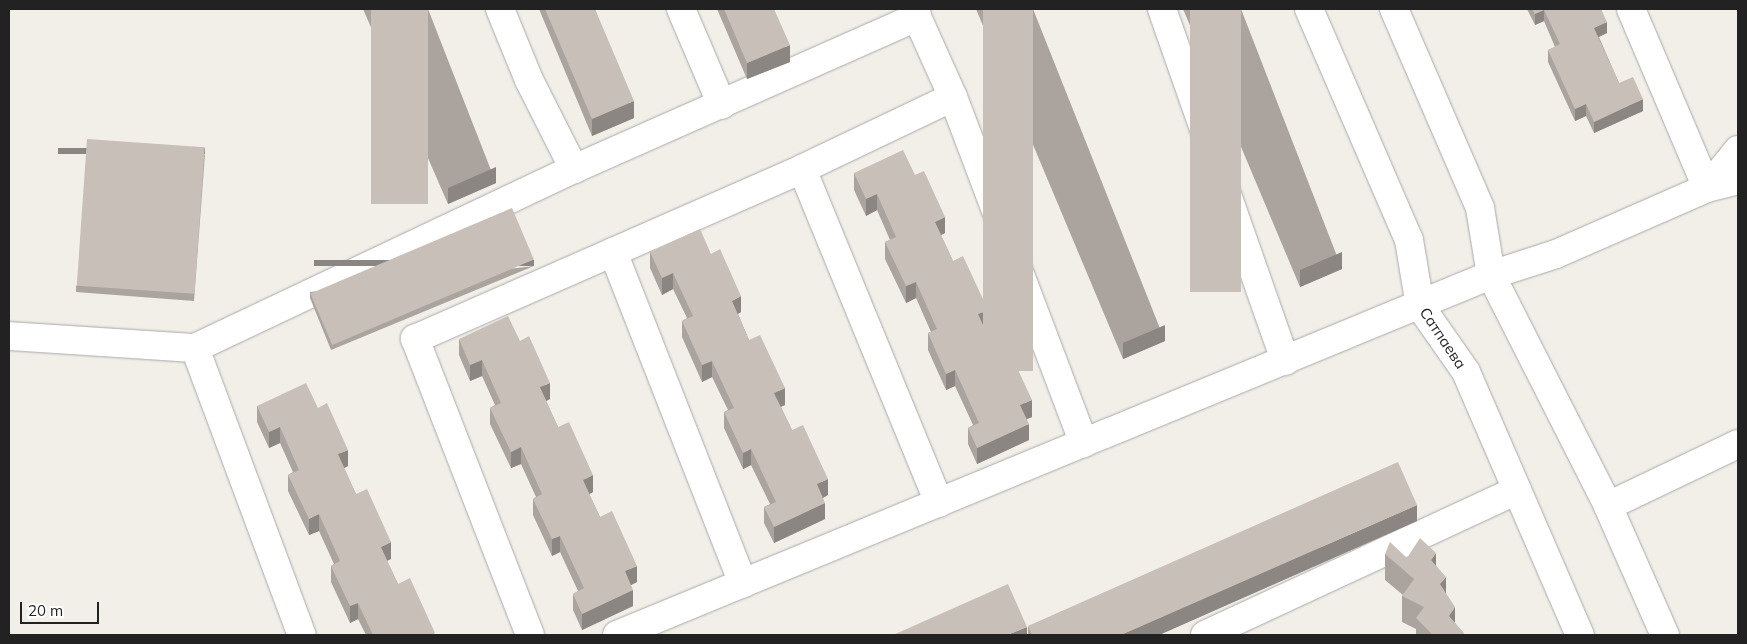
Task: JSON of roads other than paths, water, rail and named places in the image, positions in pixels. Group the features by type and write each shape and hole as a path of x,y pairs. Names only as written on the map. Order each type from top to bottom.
{"street":[{"path":"500,9 529,80 574,169"},
{"path":"681,9 722,105"},
{"path":"1162,9 1285,361"},
{"name":"Сатпаева","path":"1309,9 1409,240 1420,306 1466,372 1580,635"},
{"path":"1394,9 1480,208 1491,275 1608,506 1666,635"},
{"path":"1632,9 1707,188"},
{"path":"9,336 196,348 574,169 722,105 916,13 953,97 1084,444"},
{"path":"530,635 415,339 802,169 953,97"},
{"path":"1707,188 1738,150"},
{"path":"802,169 939,503"},
{"path":"617,635 1420,306 1491,275 1556,254 1707,188 1738,180"},
{"path":"613,252 743,583"},
{"path":"196,348 302,635"},
{"path":"1608,506 1738,444"},
{"path":"1205,635 1239,628 1517,490"}]}
